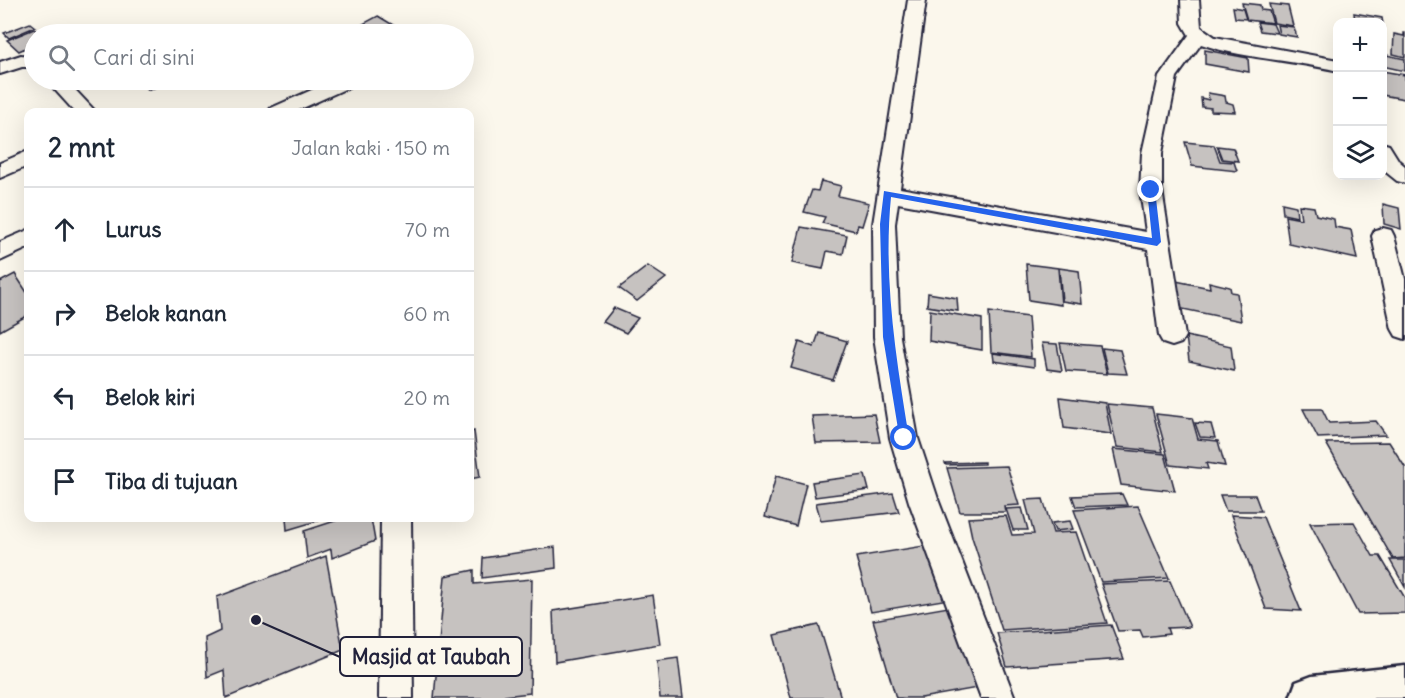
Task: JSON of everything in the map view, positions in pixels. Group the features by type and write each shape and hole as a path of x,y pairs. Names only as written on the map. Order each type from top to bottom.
{"highway":[{"path":"1312,698 1405,688"}],"street":[{"path":"917,0 884,224 887,337 904,438 924,502 998,698"},
{"path":"1190,0 1190,22 1198,35 1218,43 1302,56 1333,65"},
{"path":"1172,336 1151,190 1152,153 1168,77 1198,35"},
{"path":"0,68 24,61"},
{"path":"66,90 82,108"},
{"path":"287,108 327,90"},
{"path":"1387,159 1390,166 1405,176"},
{"path":"0,171 24,160"},
{"path":"887,193 1157,242"},
{"path":"1383,236 1405,329"},
{"path":"0,252 24,240"},
{"path":"396,522 396,698"}],"building":[{"path":"1242,3 1260,5 1261,10 1269,11 1273,23 1247,20"},
{"path":"1269,4 1288,6 1293,26 1274,23"},
{"path":"1233,7 1243,9 1246,19 1235,18"},
{"path":"1354,13 1382,18 1355,18"},
{"path":"378,16 391,24 363,24"},
{"path":"1257,22 1273,24 1277,33 1260,31"},
{"path":"24,25 24,32 9,38 4,33"},
{"path":"1277,25 1294,27 1297,37 1279,34"},
{"path":"24,33 24,49 19,51 7,40"},
{"path":"1404,33 1405,57 1393,54 1394,34 1404,36"},
{"path":"1205,50 1248,58 1249,72 1205,64"},
{"path":"1387,55 1405,59 1405,71 1387,67"},
{"path":"1387,72 1405,75 1405,99 1387,96"},
{"path":"1208,93 1225,96 1226,102 1233,104 1235,112 1211,111 1211,108 1202,107 1201,98 1209,100"},
{"path":"1185,142 1214,145 1220,161 1234,162 1237,171 1192,166"},
{"path":"1217,146 1233,148 1238,161 1222,159"},
{"path":"821,181 841,186 838,196 869,203 862,226 858,225 856,231 822,223 825,217 804,212 812,190 818,191"},
{"path":"1282,203 1296,206 1297,217 1283,214"},
{"path":"1383,204 1399,208 1401,229 1384,224"},
{"path":"1299,205 1314,207 1316,215 1334,219 1335,227 1351,230 1357,259 1289,244 1285,216 1301,219"},
{"path":"801,227 847,235 843,254 827,251 823,269 792,263"},
{"path":"1026,264 1058,268 1061,305 1029,300"},
{"path":"648,266 666,278 637,301 619,288"},
{"path":"1059,268 1079,271 1082,304 1062,301"},
{"path":"15,274 24,288 24,317 0,331 0,282"},
{"path":"1176,281 1210,288 1209,282 1230,287 1231,292 1237,293 1241,321 1178,308"},
{"path":"928,293 957,298 958,311 927,306"},
{"path":"614,308 638,318 626,333 603,322"},
{"path":"930,310 982,319 982,350 929,341"},
{"path":"989,312 1028,317 1031,357 991,352"},
{"path":"819,333 847,341 833,380 791,368 799,342 814,347"},
{"path":"1186,336 1231,346 1234,371 1189,361"},
{"path":"1042,343 1057,344 1062,371 1047,369"},
{"path":"1060,343 1100,346 1107,374 1066,371"},
{"path":"1102,348 1120,350 1127,374 1108,373"},
{"path":"993,353 1034,359 1034,367 994,361"},
{"path":"1060,397 1105,403 1111,434 1064,428"},
{"path":"1107,404 1152,408 1163,452 1117,447"},
{"path":"1303,409 1322,409 1329,423 1376,421 1386,435 1318,438"},
{"path":"874,414 880,442 816,443 812,416"},
{"path":"1156,414 1192,418 1198,439 1218,441 1225,466 1206,463 1208,469 1170,465"},
{"path":"1195,423 1211,424 1215,438 1200,437"},
{"path":"474,431 480,477 474,478"},
{"path":"1389,442 1405,467 1405,558 1393,559 1326,443"},
{"path":"1113,449 1165,454 1175,491 1121,485"},
{"path":"984,462 984,464 946,465 945,463"},
{"path":"1007,466 1019,505 1004,506 1005,512 960,512 947,468"},
{"path":"865,475 869,490 815,497 812,482"},
{"path":"776,476 806,484 796,526 765,517"},
{"path":"893,493 899,512 821,521 816,503"},
{"path":"1122,494 1127,505 1076,507 1072,496"},
{"path":"1220,495 1255,495 1261,511 1226,511"},
{"path":"1043,499 1053,533 1076,532 1107,623 1002,630 968,518 1006,516 1012,535 1034,534 1025,500"},
{"path":"1138,506 1169,578 1101,582 1074,510"},
{"path":"1022,508 1028,530 1013,530 1006,509"},
{"path":"1231,515 1263,517 1301,611 1266,609"},
{"path":"1070,521 1073,529 1055,531 1052,523"},
{"path":"286,522 314,522 287,530"},
{"path":"332,522 372,522 375,541 332,558 331,549 307,558 304,531"},
{"path":"1354,522 1373,556 1380,556 1405,598 1405,613 1358,614 1310,523"},
{"path":"930,545 949,599 871,612 856,557"},
{"path":"555,547 556,568 482,578 483,558"},
{"path":"326,556 343,650 226,698 224,670 207,677 205,638 220,631 217,597"},
{"path":"1390,560 1405,560 1405,587"},
{"path":"474,570 474,584 532,579 530,693 485,698 434,698 445,576"},
{"path":"1170,581 1190,627 1167,628 1169,634 1143,637 1140,630 1118,631 1101,584"},
{"path":"653,595 660,644 555,662 553,611"},
{"path":"954,606 983,687 921,698 896,698 873,620"},
{"path":"819,625 841,698 791,698 774,635"},
{"path":"1111,625 1124,659 1007,667 997,633"},
{"path":"678,658 683,698 660,698 657,661"}],"place":[{"name":"Masjid at Taubah","path":"256,620"}],"route":[{"path":"904,438 887,337 884,279 884,224 887,193 1157,242 1151,190"}]}
